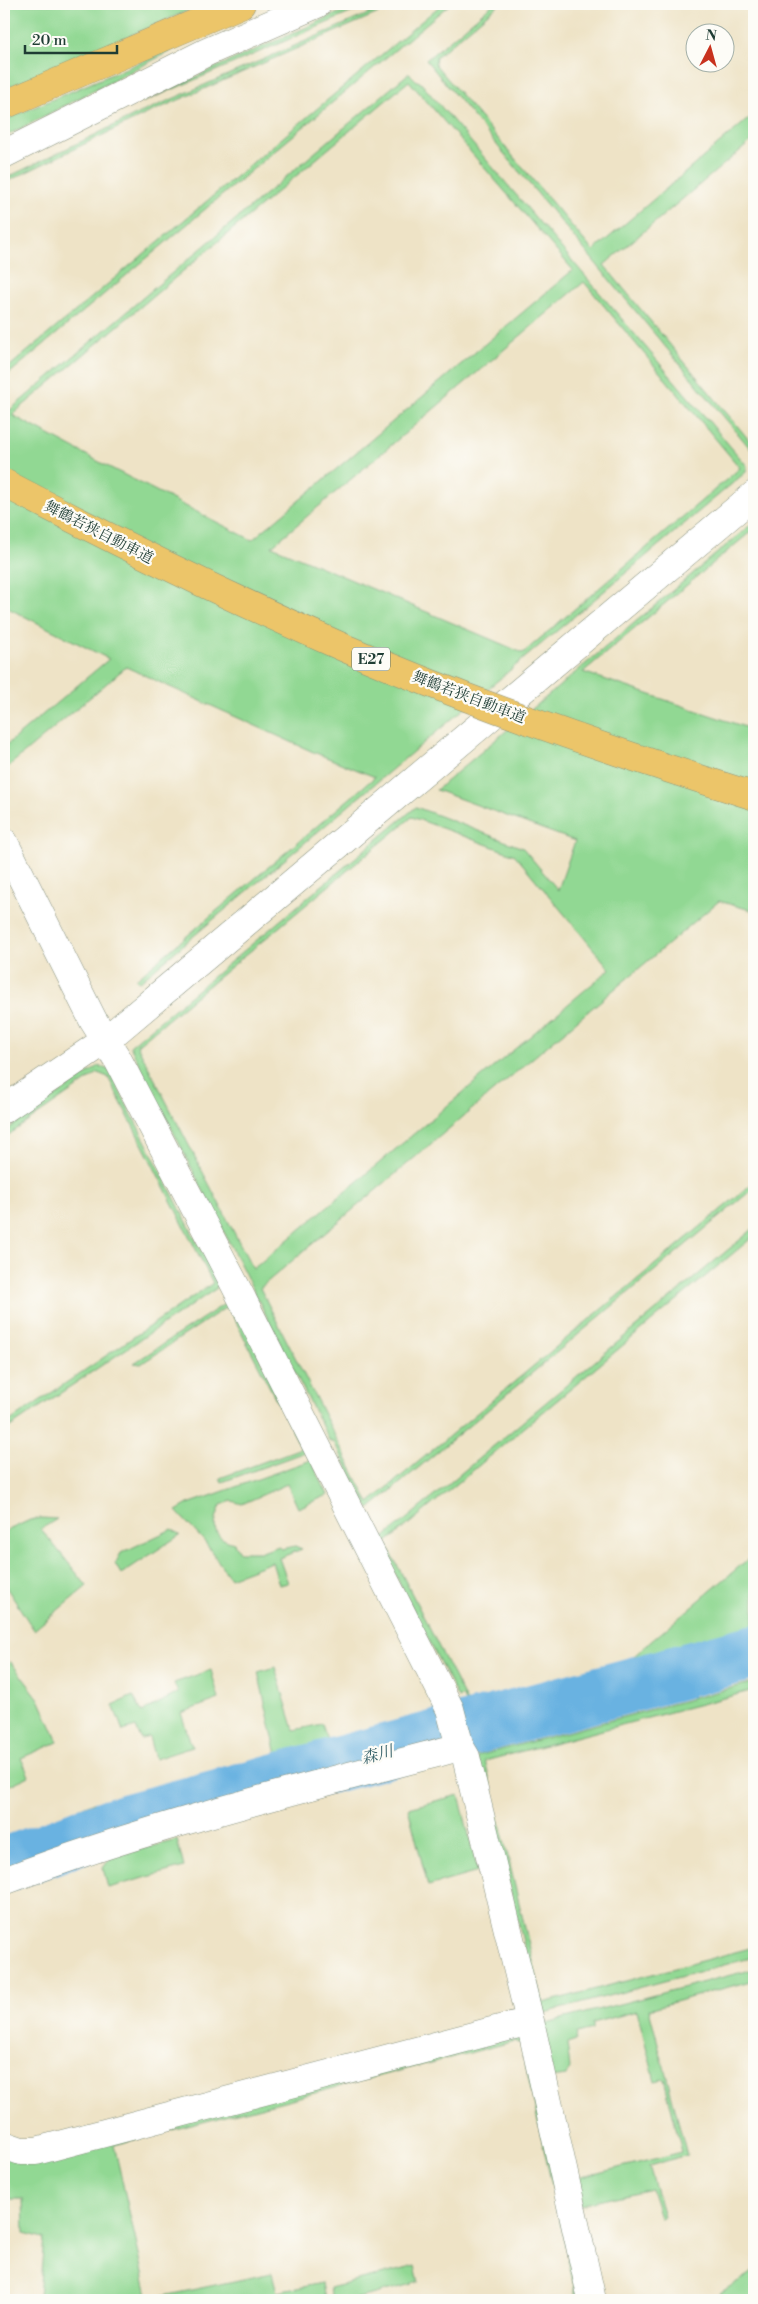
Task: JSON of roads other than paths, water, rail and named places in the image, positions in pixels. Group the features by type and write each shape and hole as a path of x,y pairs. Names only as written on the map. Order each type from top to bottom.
{"highway":[{"path":"4,105 241,4"},
{"name":"舞鶴若狭自動車道","path":"4,483 203,583 348,649 505,712 620,753 754,796"}],"street":[{"path":"4,154 207,52 317,4"},
{"path":"4,1109 106,1040 754,495"},
{"path":"4,842 94,1020 235,1285 450,1709 466,1757 530,2021 592,2300"},
{"path":"4,1881 65,1858 272,1787 458,1737"},
{"path":"4,2145 21,2150 36,2150 530,2021"}],"waterway":[{"name":"森川","path":"4,1865 112,1825 754,1652"}]}
